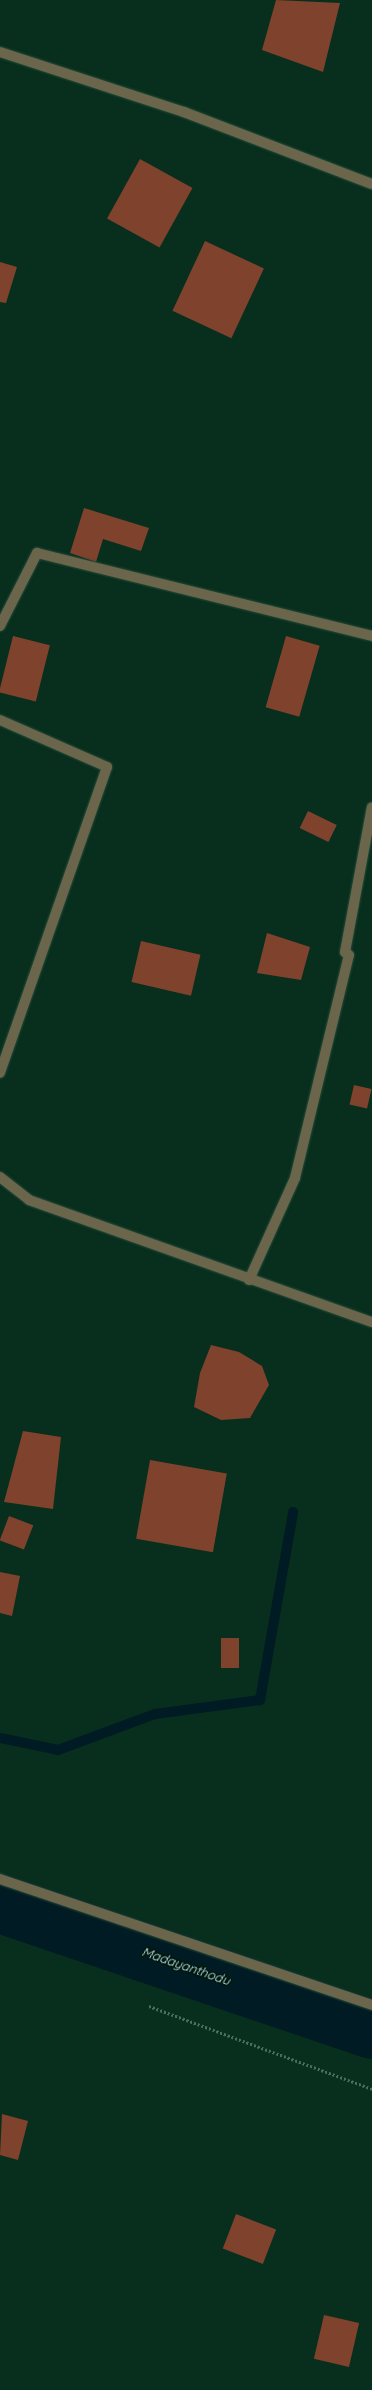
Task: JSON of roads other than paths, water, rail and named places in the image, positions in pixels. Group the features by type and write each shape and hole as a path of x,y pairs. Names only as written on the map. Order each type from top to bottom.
{"street":[{"path":"0,52 184,112 372,184"},
{"path":"0,626 37,553 372,636"},
{"path":"0,720 107,767 0,1073"},
{"path":"249,1280 295,1178 349,955 345,952 372,807"},
{"path":"0,1177 29,1200 249,1280 372,1322"},
{"path":"0,1879 372,2005"}],"waterway":[{"path":"0,1738 58,1750 155,1714 260,1700 293,1512"},
{"name":"Madayanthodu","path":"0,1903 372,2029"}]}
